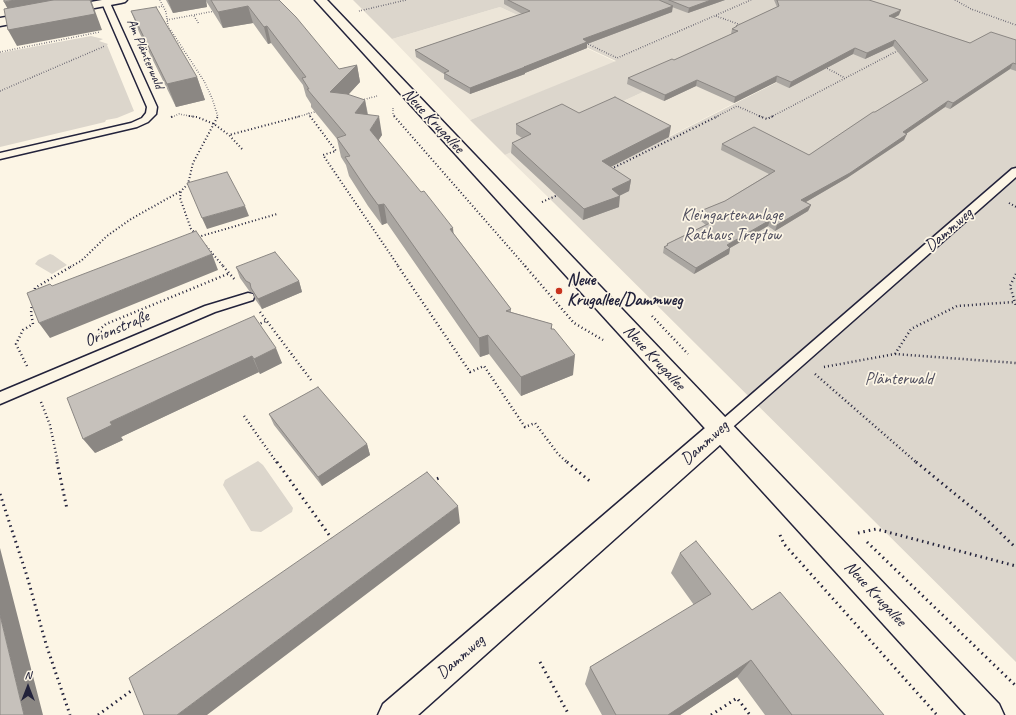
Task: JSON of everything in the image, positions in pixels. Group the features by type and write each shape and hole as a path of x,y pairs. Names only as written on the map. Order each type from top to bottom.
{"street":[{"name":"Am Plänterwald","path":"0,22 121,0"},
{"name":"Neue Krugallee","path":"321,0 988,715"},
{"name":"Dammweg","path":"394,715 721,429"}],"lane":[{"name":"Am Plänterwald","path":"106,3 152,107 149,117"},
{"path":"0,156 134,125 149,117"},
{"name":"Dammweg","path":"721,429 1016,171"},
{"name":"Orionstraße","path":"0,398 210,309 248,297"}],"path":[{"path":"34,294 35,288 81,261 113,232 131,219 181,191 188,184 193,163 218,116 204,81 168,26 166,12 160,0"},
{"path":"360,11 406,0"},
{"path":"583,41 617,58 751,0"},
{"path":"955,0 970,9 1016,25"},
{"path":"161,20 215,11"},
{"path":"194,15 199,24"},
{"path":"715,15 742,25"},
{"path":"0,52 101,32"},
{"path":"0,91 122,39"},
{"path":"606,172 737,106 767,120 901,49"},
{"path":"820,65 846,78"},
{"path":"362,100 377,96"},
{"path":"393,107 393,114 574,323"},
{"path":"229,135 324,110"},
{"path":"308,113 336,151 323,155 470,372 484,366 525,427 535,422 558,454 592,483"},
{"path":"149,117 162,119 179,114 197,117 214,124 229,135 242,149"},
{"path":"181,191 180,198 191,229 230,273 311,380"},
{"path":"542,202 566,192"},
{"path":"198,237 277,214"},
{"path":"106,353 99,330 106,324 230,273"},
{"path":"1016,274 1010,286 1016,306"},
{"path":"33,300 31,312 33,324 23,330 16,344 22,355 50,425 67,509"},
{"path":"895,354 911,329 957,306 1014,302"},
{"path":"252,327 266,321"},
{"path":"782,375 895,354 1016,363"},
{"path":"810,369 908,455 987,520 1016,548"},
{"path":"244,416 332,539"},
{"path":"427,484 439,478"},
{"path":"0,494 70,715"},
{"path":"853,528 1016,686"},
{"path":"858,533 876,529 1016,566"},
{"path":"778,530 784,544 937,715"},
{"path":"326,544 339,535"},
{"path":"540,662 569,715"},
{"path":"98,715 137,686"},
{"path":"711,715 737,698 750,715"}],"shaded area":[{"path":"500,7 616,62 470,120 392,39"},
{"path":"735,50 793,73 549,198 505,155"}],"green space":[{"path":"353,0 1016,0 1016,662 549,198 793,74 735,50 505,155 470,120 616,61 500,7 392,39"},
{"path":"91,36 103,39 99,41 108,44 107,45 134,111 117,118 106,120 105,122 0,147 0,53"},
{"path":"50,254 67,265 52,274 35,264 38,260"},
{"path":"258,461 263,465 293,508 292,512 261,532 251,531 223,485 225,480"}],"building":[{"path":"4,0 15,0 4,2"},
{"path":"53,0 90,0 95,14 8,30 4,9"},
{"path":"211,0 279,0 296,17 339,69 357,65 330,92 347,94 365,100 355,113 379,116 370,130 421,192 424,191 453,228 450,229 511,309 506,311 552,324 551,329 554,329 575,355 521,377 488,335 479,338 384,204 378,205 365,187 345,157 350,156 337,138 346,135 307,89 309,89 302,78 306,77 267,26 264,27 248,6 218,12"},
{"path":"508,0 659,0 673,6 583,39 587,42 470,88 444,73 449,71 415,50 530,11"},
{"path":"669,0 711,0 689,8"},
{"path":"777,0 869,0 901,10 889,16 970,43 991,32 1016,40 1016,64 1013,63 953,103 948,101 903,132 907,134 850,173 801,200 811,205 777,225 770,220 727,245 730,248 696,268 664,247 668,245 667,244 712,222 698,212 725,201 775,171 722,144 754,127 809,155 873,112 928,80 895,40 867,53 855,48 791,82 777,76 735,97 697,80 665,95 628,78 672,59 674,60 738,31 732,29 779,6"},
{"path":"156,7 197,77 167,84 131,11"},
{"path":"615,97 671,126 602,161 631,180 612,189 620,196 584,209 512,143 531,134 516,124 562,104 579,113"},
{"path":"227,172 245,206 202,218 187,183"},
{"path":"196,231 212,254 39,323 27,293 50,284 52,286"},
{"path":"275,252 299,281 258,299 251,288 250,283 246,281 236,267"},
{"path":"254,316 276,348 254,359 252,356 110,422 112,425 83,439 67,398"},
{"path":"318,387 367,444 318,477 269,414"},
{"path":"427,472 458,506 177,715 144,715 129,678"},
{"path":"696,541 752,610 780,592 884,715 792,715 751,660 668,715 616,715 590,667 711,594 680,553"},
{"path":"0,615 24,715 0,715"}],"place":[{"name":"Neue Krugallee/Dammweg","path":"559,291"}],"park label":[{"name":"Kleingartenanlage Rathaus Treptow","path":"732,226"},
{"name":"Plänterwald","path":"899,380"}]}
